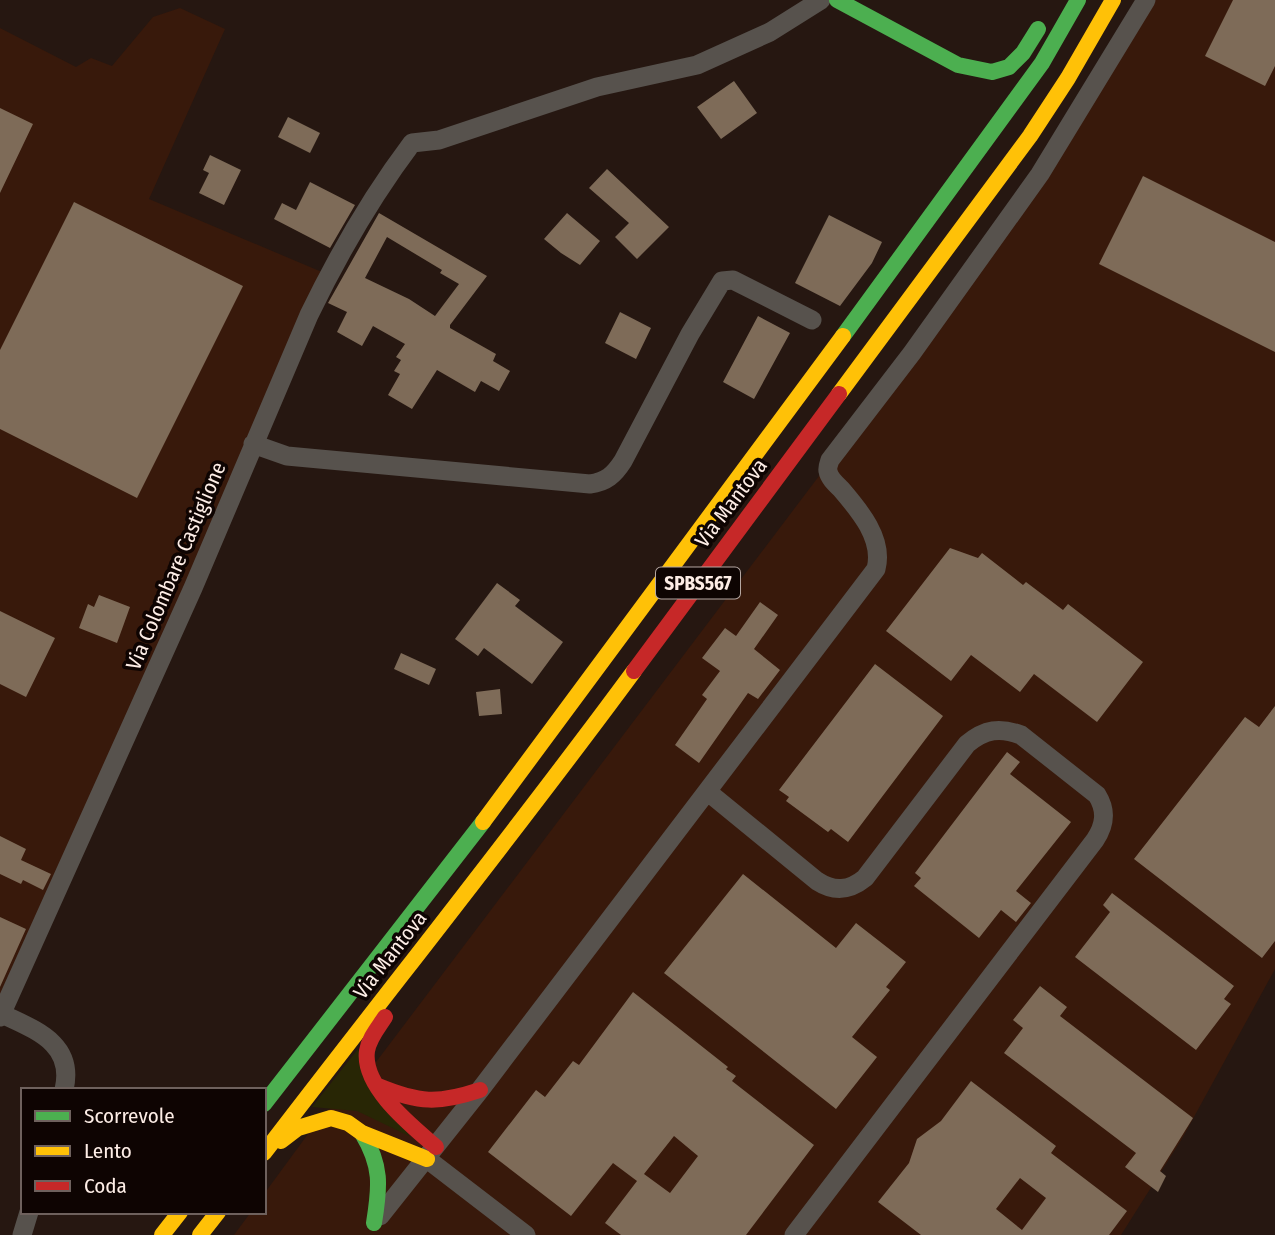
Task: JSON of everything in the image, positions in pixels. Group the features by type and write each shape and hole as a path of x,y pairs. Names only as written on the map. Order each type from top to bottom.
{"highway":[{"path":"837,0 958,65 992,72 1009,67 1023,53 1050,10"},
{"name":"Via Mantova","path":"266,1101 499,802 762,448 1042,63 1078,0"},
{"name":"Via Mantova","path":"266,1151 419,950 526,817 1030,135 1068,78 1113,0"},
{"path":"958,65 975,83"},
{"path":"953,184 985,115"},
{"path":"419,950 415,974 372,1037 367,1055 370,1070 385,1098 408,1122 431,1153"},
{"path":"378,1086 430,1103 480,1090"},
{"path":"266,1152 298,1128 319,1119 331,1118 348,1123 362,1133 431,1153"},
{"path":"362,1133 375,1153 380,1181 369,1229"},
{"path":"162,1235 178,1214"},
{"path":"200,1235 216,1214"}],"street":[{"name":"Via Colombare Castiglione","path":"1,1016 328,275 387,176 412,143 439,140 597,87 697,65 770,32 821,0"},
{"path":"369,1229 480,1090 876,569 880,557 877,546 856,507 831,478 827,470 830,460 912,353 1040,174 1146,0"},
{"path":"253,444 287,456 590,484 601,482 616,472 623,461 690,334 722,281 733,280 812,320"},
{"path":"708,792 817,881 828,888 844,889 865,878 967,744 990,730 1006,729 1021,735 1097,795 1103,805 1102,830 1095,840 794,1235"},
{"path":"1,1016 48,1037 58,1049 65,1068 64,1088"},
{"path":"431,1153 526,1235"},
{"path":"22,1235 28,1214"}],"shaded area":[{"path":"1146,0 1275,0 1275,969 1183,1137 1121,1235 234,1235 250,1214 266,1214 266,1191 319,1119 370,1070 912,353"},
{"path":"180,8 225,29 149,199 329,275 0,1017 0,28 76,67 91,58 112,66 153,17"},
{"path":"358,1049 409,1136 357,1111 312,1107"}],"building":[{"path":"1233,0 1275,0 1275,66 1265,86 1205,56"},
{"path":"734,81 757,113 721,139 697,107"},
{"path":"0,108 33,124 0,193"},
{"path":"288,117 320,133 310,153 278,137"},
{"path":"210,155 241,170 224,205 199,193 209,173 203,170"},
{"path":"607,169 669,227 637,259 615,237 629,223 589,188"},
{"path":"1143,176 1275,242 1275,352 1099,264"},
{"path":"310,182 355,205 330,248 274,219 282,203 296,210"},
{"path":"74,202 243,286 137,498 0,429 0,350"},
{"path":"379,213 487,276 450,328 496,354 493,361 510,371 499,391 481,381 475,392 437,370 412,409 388,395 400,374 394,371 401,360 396,357 405,344 373,326 362,346 337,332 347,312 328,303","holes":["387,237 442,270 440,273 459,284 435,316 409,299 365,278"]},
{"path":"567,213 600,241 580,265 544,239"},
{"path":"829,215 882,242 872,263 840,306 795,283"},
{"path":"620,312 651,328 636,359 605,343"},
{"path":"758,316 790,333 754,399 723,382"},
{"path":"950,548 978,558 982,553 1023,585 1026,582 1063,610 1068,604 1143,662 1097,722 1034,674 1020,692 971,655 951,681 886,631"},
{"path":"497,583 520,600 515,606 563,642 532,684 484,648 478,656 455,639"},
{"path":"99,595 130,607 117,643 79,628 88,604 94,607"},
{"path":"760,602 778,615 754,649 780,670 758,699 748,693 699,763 675,745 707,699 702,695 720,671 702,658 725,628 736,636"},
{"path":"0,611 55,638 26,697 0,684"},
{"path":"401,653 436,669 429,685 394,669"},
{"path":"875,664 943,716 848,842 831,829 828,832 786,801 789,797 779,790"},
{"path":"500,689 502,714 479,716 476,692"},
{"path":"1275,706 1275,941 1262,958 1134,859 1245,717 1259,727"},
{"path":"1007,752 1020,762 1010,774 1071,822 1016,891 1031,903 1016,922 1001,910 979,938 914,886 921,878 915,873"},
{"path":"0,836 26,849 21,860 51,874 43,890 23,880 21,884 0,874"},
{"path":"743,874 836,948 856,923 906,962 886,987 890,990 852,1037 877,1057 836,1109 664,973"},
{"path":"1112,893 1234,986 1224,999 1231,1004 1196,1050 1075,957 1110,912 1103,905"},
{"path":"0,917 26,929 0,987"},
{"path":"1040,986 1067,1007 1060,1016 1193,1118 1160,1171 1166,1176 1158,1192 1125,1167 1136,1153 1004,1053 1023,1028 1013,1020"},
{"path":"633,992 728,1067 726,1069 736,1076 732,1081 814,1145 746,1235 621,1235 605,1223 637,1181 613,1163 571,1216 488,1152 536,1090 545,1097 573,1061 579,1065","holes":["674,1136 698,1156 670,1193 644,1174"]},
{"path":"971,1081 1056,1146 1051,1153 1127,1211 1109,1235 921,1235 878,1202 909,1163 917,1139 941,1121","holes":["1020,1178 1046,1198 1022,1230 996,1209"]}],"traffic: fast":[{"path":"837,0 958,65 992,72 1009,67 1023,53 1038,29"},
{"path":"843,336 1042,63 1078,0"},
{"path":"266,1101 483,822"},
{"path":"362,1133 369,1145 378,1176 374,1223"}],"traffic: slow":[{"path":"839,394 1030,136 1068,78 1113,0"},
{"path":"483,822 843,336"},
{"path":"266,1150 497,853 634,671"},
{"path":"281,1141 298,1128 331,1118 427,1159"},
{"path":"162,1235 178,1214"},
{"path":"200,1235 216,1214"}],"traffic: jam":[{"path":"634,671 839,394"},
{"path":"385,1017 368,1046 368,1065 372,1078 391,1105 436,1147"},
{"path":"378,1086 405,1096 429,1100 452,1098 480,1090"}]}
